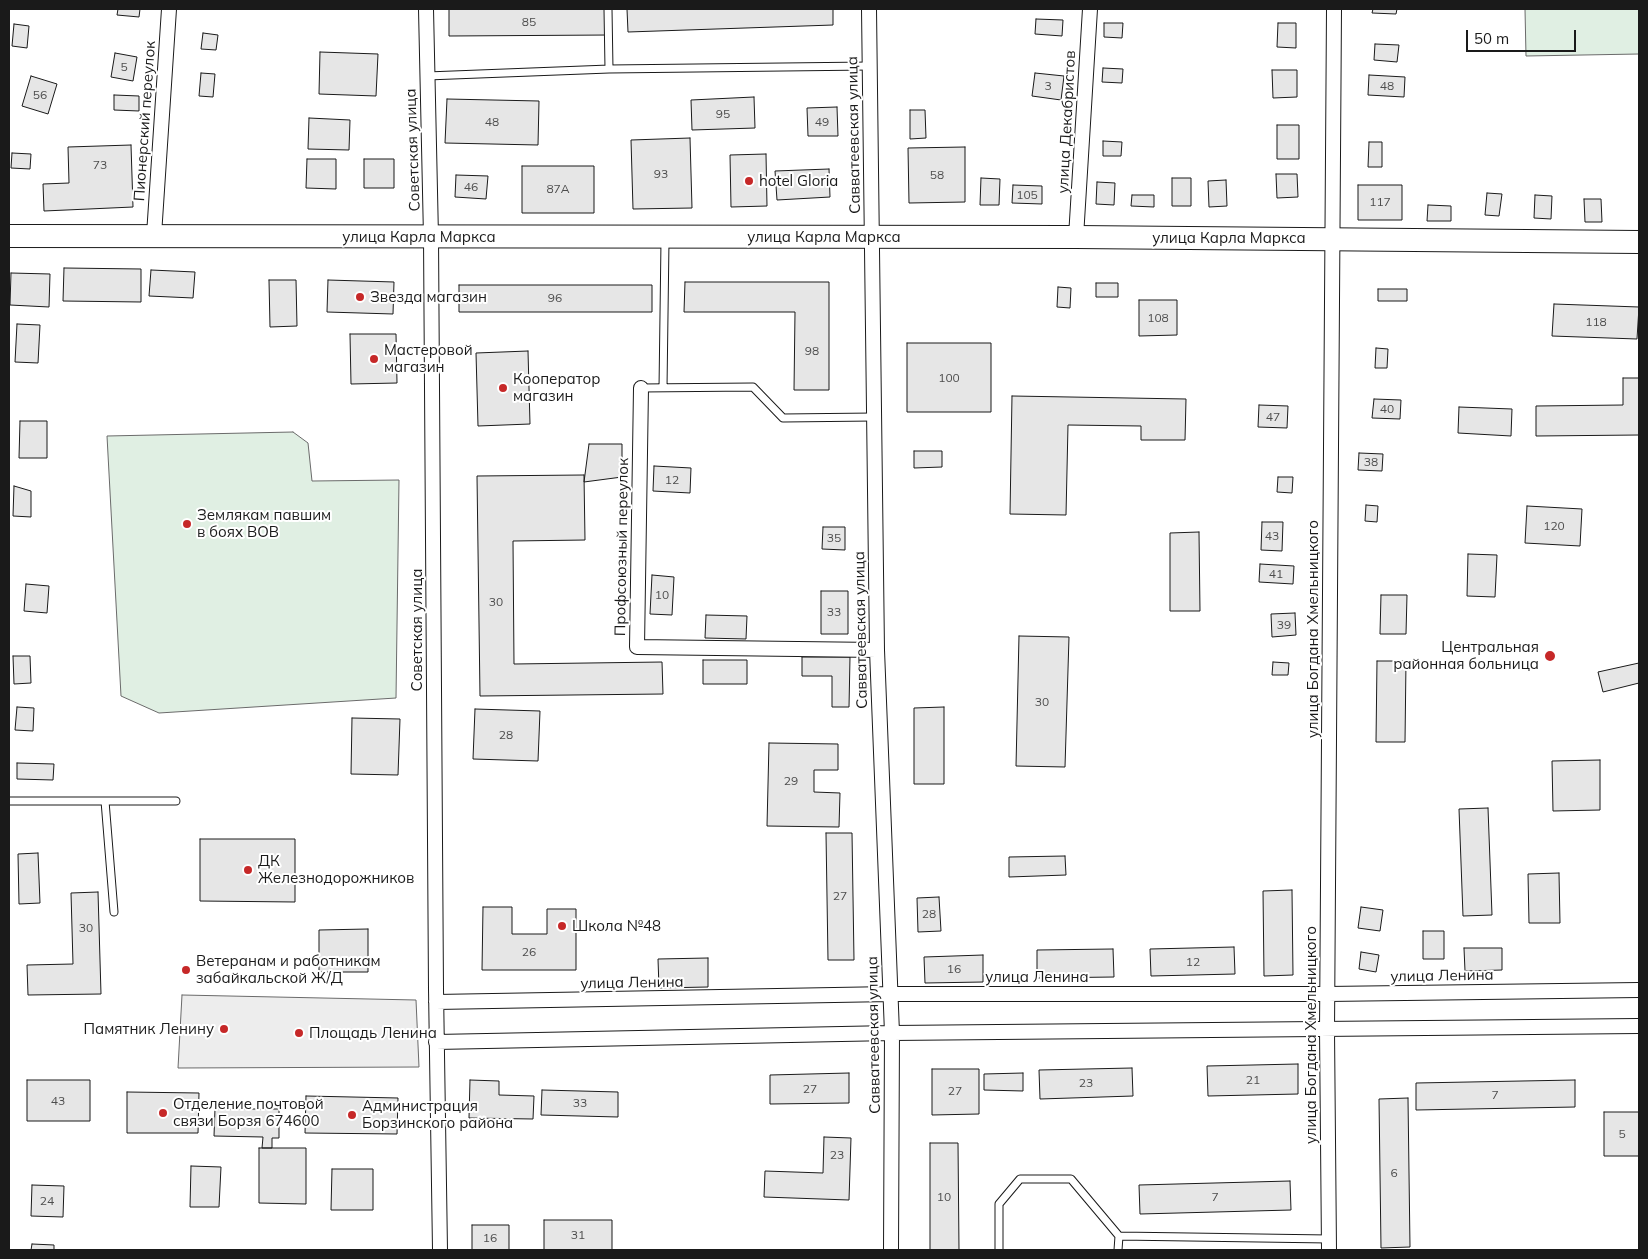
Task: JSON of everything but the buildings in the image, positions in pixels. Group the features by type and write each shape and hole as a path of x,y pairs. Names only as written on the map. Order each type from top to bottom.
{"highway":[{"name":"улица Карла Маркса","path":"9,236 1076,237 1639,242"}],"street":[{"name":"Пионерский переулок","path":"154,235 169,9"},
{"name":"Советская улица","path":"426,9 431,237 436,1042 440,1250"},
{"name":"Савватеевская улица","path":"869,9 877,650 892,1033 891,1250"},
{"name":"улица Декабристов","path":"1076,237 1090,9"},
{"name":"улица Богдана Хмельницкого","path":"1329,1244 1327,994 1334,9"},
{"name":"Профсоюзный переулок","path":"641,388 637,647 877,650"},
{"name":"улица Ленина","path":"436,1002 891,994 1327,994 1639,990"},
{"path":"436,1042 892,1033 1639,1026"}],"lane":[{"path":"608,9 609,69"},
{"path":"427,76 609,69 870,66"},
{"path":"663,388 665,238"},
{"path":"641,388 753,387 783,418 874,417"},
{"path":"9,801 176,801"},
{"path":"105,801 114,912"},
{"path":"999,1250 998,1204 1020,1179 1071,1178 1119,1236 1118,1250"},
{"path":"1119,1236 1329,1244"}],"green space":[{"path":"1525,9 1639,9 1639,54 1526,56"},
{"path":"293,432 308,443 312,481 399,480 396,698 159,713 121,696 107,436"}],"shaded area":[{"name":"Площадь Ленина","path":"182,995 416,1000 419,1067 178,1068"}],"place":[{"name":"hotel Gloria","path":"749,181"},
{"name":"Звезда магазин","path":"360,297"},
{"name":"Мастеровой магазин","path":"374,359"},
{"name":"Кооператор магазин","path":"503,388"},
{"name":"Землякам павшим в боях ВОВ","path":"187,524"},
{"name":"Центральная районная больница","path":"1550,656"},
{"name":"ДК Железнодорожников","path":"248,870"},
{"name":"Школа №48","path":"562,926"},
{"name":"Ветеранам и работникам забайкальской Ж/Д","path":"186,970"},
{"name":"Памятник Ленину","path":"224,1029"},
{"name":"Площадь Ленина","path":"299,1033"},
{"name":"Отделение почтовой связи Борзя 674600","path":"163,1113"},
{"name":"Администрация Борзинского района","path":"352,1115"}]}
